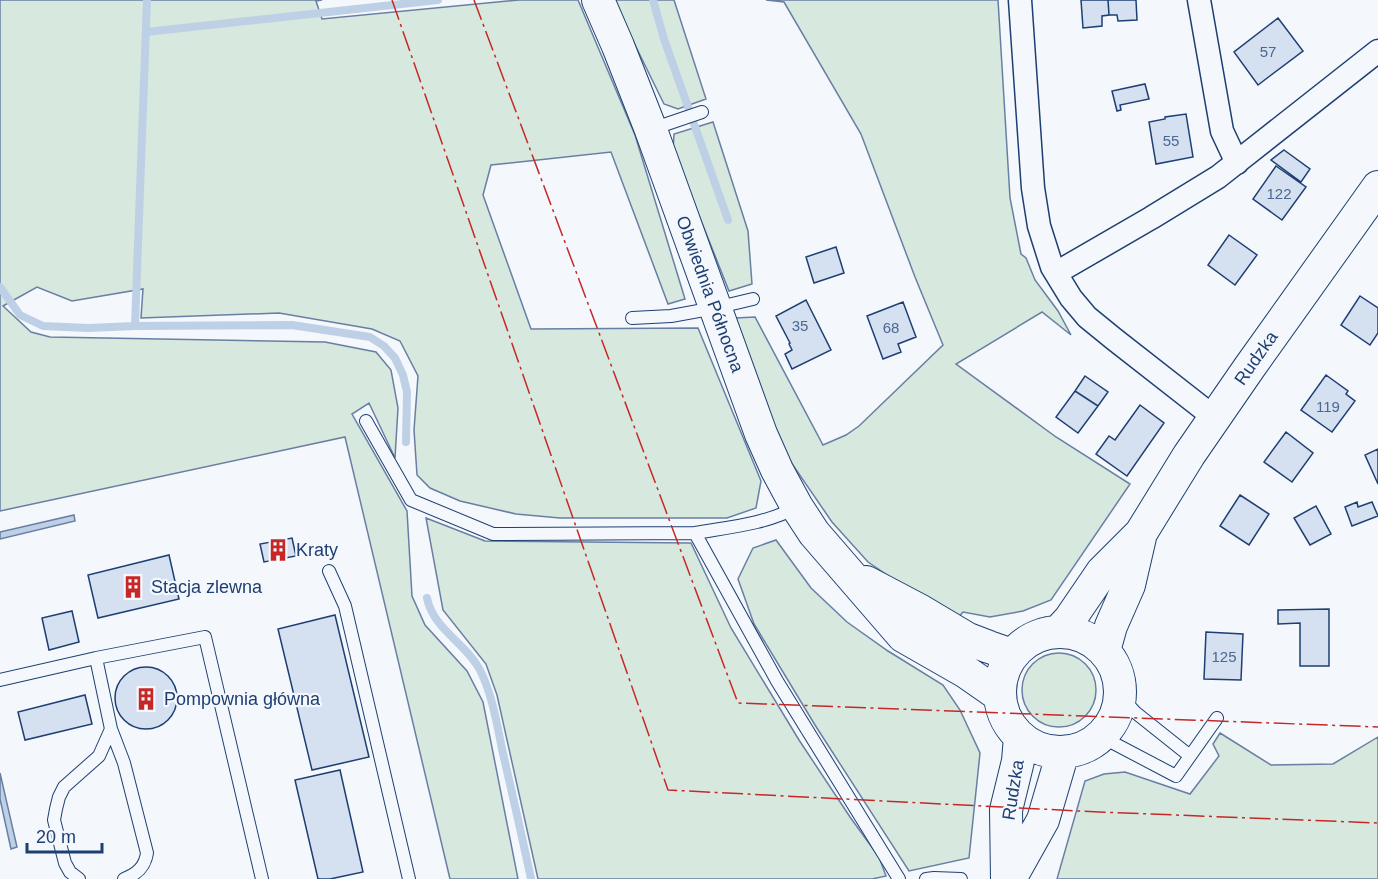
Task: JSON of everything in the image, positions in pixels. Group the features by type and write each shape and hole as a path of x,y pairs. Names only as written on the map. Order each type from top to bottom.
{"main road":[{"name":"Obwiednia Północna","path":"598,0 651,130 761,434 797,507 814,533 903,636 999,694"},
{"name":"Rudzka","path":"1059,631 1070,619 1102,572 1141,532 1189,455 1378,187"},
{"name":"Rudzka","path":"1104,651 1111,626 1129,585 1141,532"},
{"name":"Obwiednia Północna","path":"850,573 968,639 1012,655"},
{"path":"1059,631 1083,636 1104,651 1116,672 1120,696 1117,711 1110,725 1100,736 1077,750 1047,751 1033,746 1013,730 1005,719 999,694 1003,672 1012,655 1022,645 1046,633 1059,631"},
{"name":"Rudzka","path":"1008,879 1006,810 1018,761 1020,737"},
{"name":"Rudzka","path":"1008,879 1043,820 1063,752"}],"street":[{"path":"1020,0 1034,198 1044,245 1056,273 1071,298 1087,316 1215,418"},
{"path":"1199,0 1222,131 1237,163"},
{"path":"1056,273 1218,177 1378,51"}],"lane":[{"path":"651,130 702,112"},
{"path":"632,318 671,316 753,299"},
{"path":"366,421 411,500 494,534 694,533 756,523 782,515 797,507"},
{"path":"694,533 777,681 899,879"},
{"path":"329,571 345,606 409,879"},
{"path":"0,680 96,658 205,637 262,879"},
{"path":"96,658 111,729 124,763 147,854 143,867 124,879"},
{"path":"1120,696 1136,713 1190,756"},
{"path":"1100,736 1176,776 1217,718"},
{"path":"80,879 70,872 65,863 54,820 58,797 64,788 99,756 111,729"},
{"path":"926,879 961,879"}],"shaded area":[{"path":"0,0 322,0 316,1 322,19 519,0 578,0 635,135 685,299 668,304 611,152 491,165 483,195 531,329 698,328 761,481 756,508 727,518 560,518 516,514 460,501 430,488 417,475 414,430 418,376 400,341 372,329 279,313 141,318 143,289 72,301 37,287 3,306 31,332 50,337 325,342 376,352 391,370 398,408 395,458 369,403 352,414 407,511 412,596 425,625 467,671 483,702 518,879 450,879 345,437 0,511"},
{"path":"613,0 674,0 706,99 678,109 664,104"},
{"path":"766,0 998,0 1010,198 1021,254 1026,258 1035,280 1058,311 1071,335 1042,312 956,364 1056,437 1130,484 1051,600 1023,611 990,617 963,612 955,621 868,562 832,522 788,458 758,392 736,318 755,317 823,445 846,435 859,426 943,345 861,134 784,2"},
{"path":"713,122 748,231 752,284 729,291 673,150 674,134"},
{"path":"426,518 485,541 691,543 731,628 799,740 879,857 886,876 872,879 538,879 497,695 486,664 443,610"},
{"path":"776,540 811,588 847,622 943,685 960,710 980,753 969,858 909,871 815,725 754,624 738,579 753,548"},
{"path":"1059,653 1080,659 1090,669 1096,690 1090,711 1080,721 1059,727 1038,721 1028,711 1022,690 1028,669 1038,659"},
{"path":"1220,733 1271,765 1333,764 1378,737 1378,879 1057,879 1085,781 1104,774 1125,772 1190,794 1219,756 1213,744"}],"water":[{"path":"74,515 75,521 0,539 0,532"},
{"path":"0,773 17,847 11,849 0,799"}],"building":[{"path":"1081,0 1108,0 1109,15 1102,16 1102,26 1083,28"},
{"path":"1108,0 1136,0 1137,20 1118,21 1117,15 1109,15"},
{"path":"1278,18 1303,51 1258,85 1234,52"},
{"path":"1145,84 1149,99 1120,105 1121,110 1117,111 1112,91"},
{"path":"1186,114 1193,157 1156,164 1149,122"},
{"path":"1284,150 1310,169 1301,182 1271,160"},
{"path":"1276,166 1306,187 1282,220 1253,199"},
{"path":"1229,235 1257,255 1235,285 1208,265"},
{"path":"836,247 844,273 814,283 806,257"},
{"path":"1360,296 1378,308 1378,333 1370,345 1341,325"},
{"path":"806,300 831,350 792,369 785,354 792,350 790,343 776,316"},
{"path":"903,302 916,337 898,344 901,352 883,359 867,316"},
{"path":"1326,375 1348,391 1346,394 1355,401 1332,432 1301,410"},
{"path":"1085,376 1108,392 1098,406 1075,391"},
{"path":"1075,391 1098,406 1078,433 1056,417"},
{"path":"1140,405 1164,423 1127,476 1096,454 1109,436 1115,440"},
{"path":"1286,432 1313,453 1292,482 1264,462"},
{"path":"1378,449 1378,484 1365,455"},
{"path":"1240,495 1269,514 1249,545 1220,526"},
{"path":"1357,502 1358,507 1372,502 1378,516 1352,526 1345,507"},
{"path":"1316,506 1331,534 1310,545 1294,518"},
{"name":"Kraty","path":"292,538 296,556 264,562 260,544"},
{"name":"Stacja zlewna","path":"169,555 179,599 98,618 88,575"},
{"path":"1329,609 1329,666 1300,666 1300,623 1278,624 1278,610"},
{"path":"72,611 79,642 49,650 42,618"},
{"path":"335,615 369,757 312,770 278,629"},
{"path":"1206,632 1243,634 1241,680 1204,679"},
{"name":"Pompownia główna","path":"146,667 163,672 168,676 172,681 177,698 172,715 168,720 163,724 146,729 129,724 124,720 120,715 115,698 120,681 124,676 129,672"},
{"path":"85,695 92,724 25,740 18,712"},
{"path":"340,770 363,872 330,879 318,879 295,780"}],"waterway":[{"path":"135,326 147,0"},
{"path":"146,32 438,0"},
{"path":"653,0 664,39 728,220"},
{"path":"0,287 20,315 43,326 88,328 292,325 370,337 384,346 395,358 403,375 407,392 406,442"},
{"path":"427,598 436,619 474,660 488,689 531,879"}],"power":[{"path":"392,0 668,790 1099,812 1378,823"},
{"path":"474,0 738,703 1378,727"}],"place":[{"name":"Kraty","path":"278,550"},
{"name":"Stacja zlewna","path":"133,587"},
{"name":"Pompownia główna","path":"146,699"}]}
